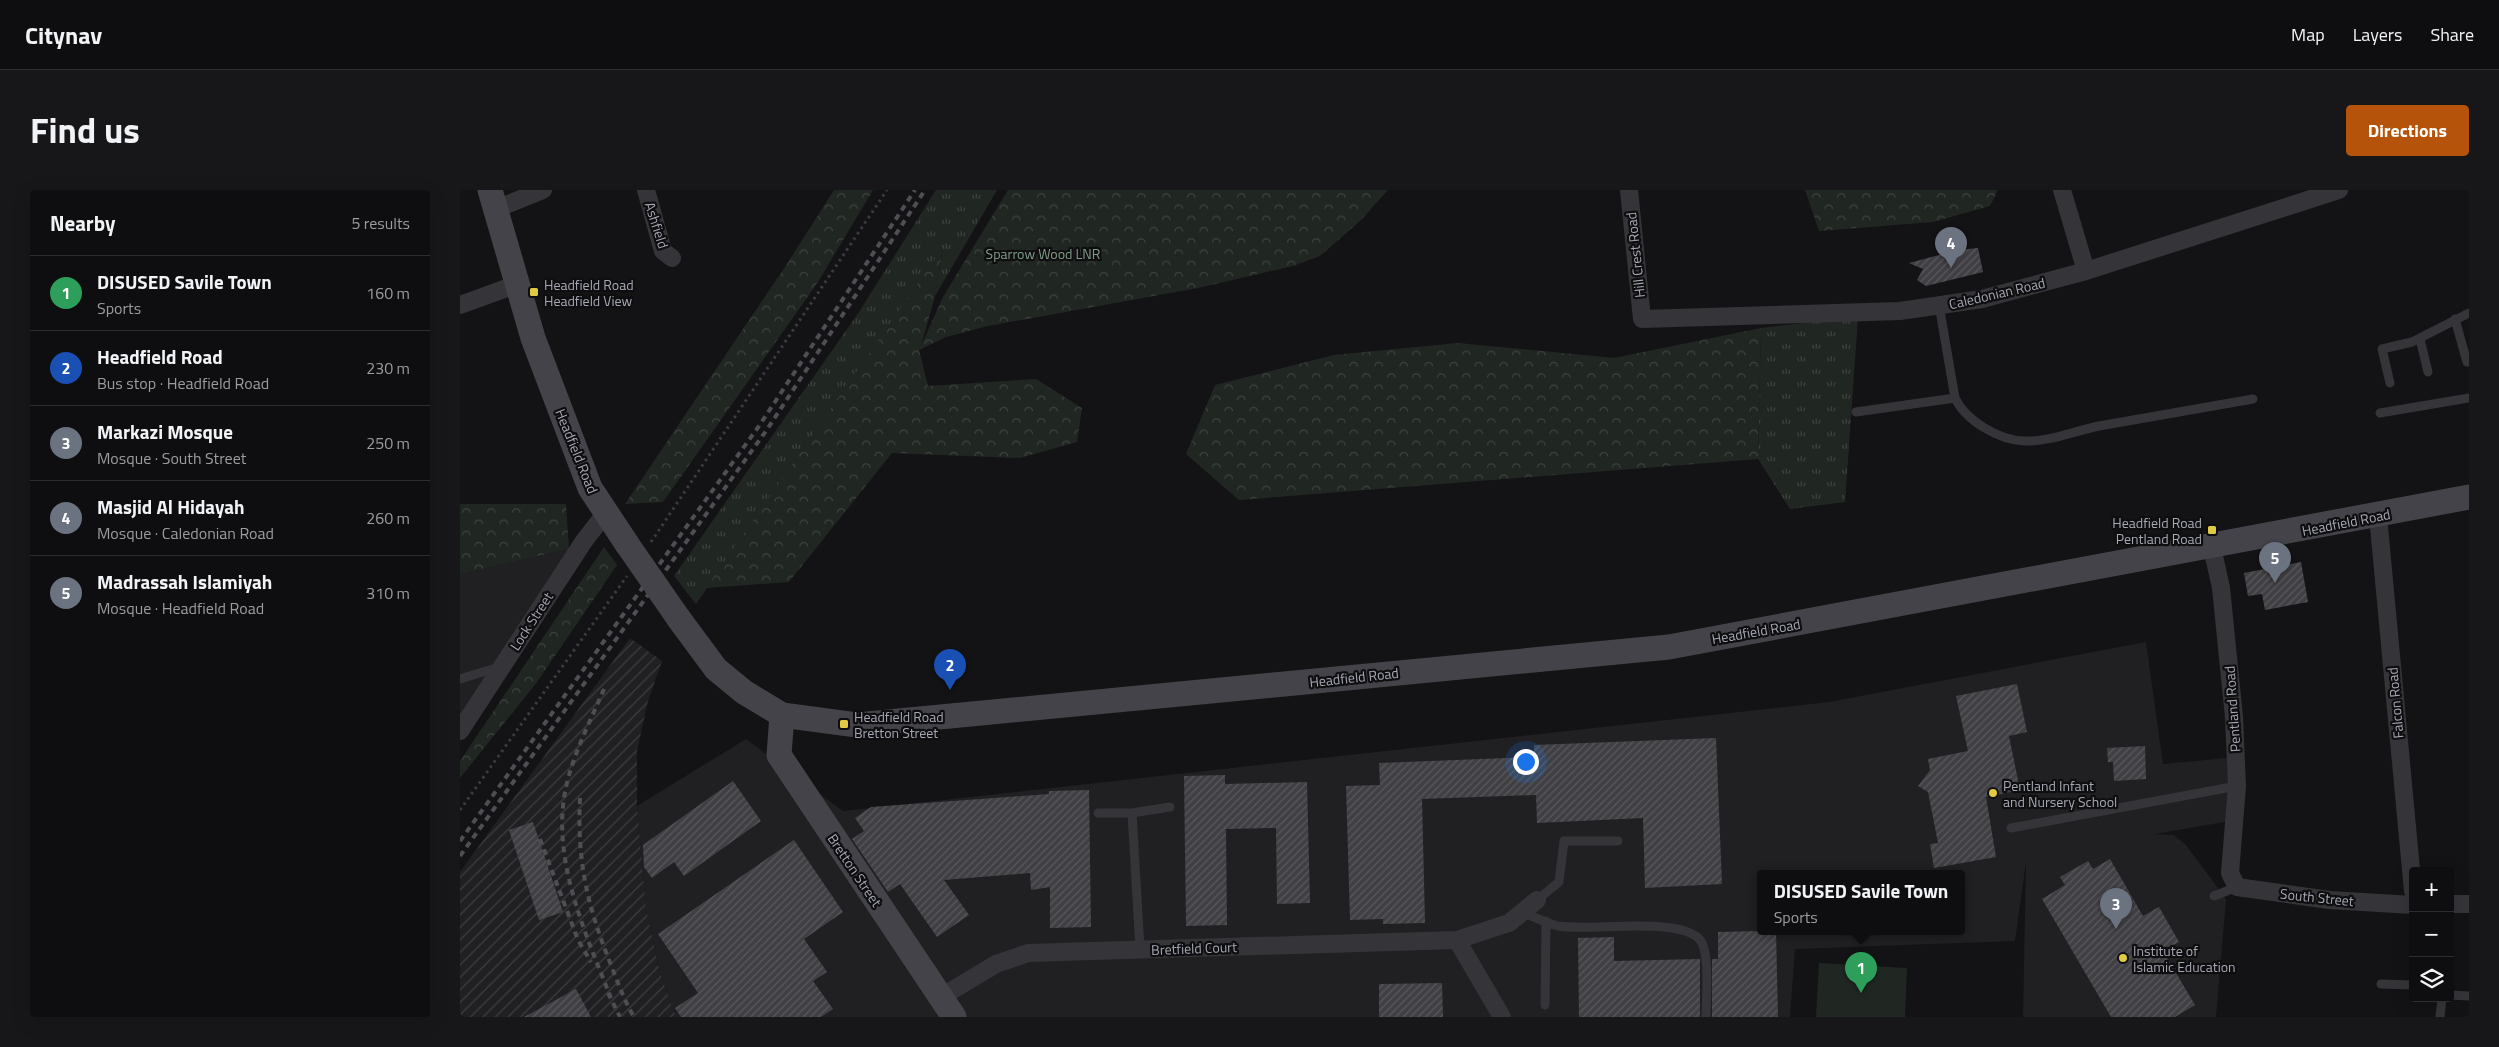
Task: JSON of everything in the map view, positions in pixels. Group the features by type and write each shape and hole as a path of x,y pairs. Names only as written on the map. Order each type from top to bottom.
{"street":[{"path":"493,200 543,190"},
{"name":"Ashfield","path":"646,190 663,251 672,258"},
{"name":"Hill Crest Road","path":"1629,190 1642,319"},
{"path":"2062,190 2086,271"},
{"name":"Caledonian Road","path":"1642,319 1900,311 1982,299 2086,271 2339,190"},
{"name":"Headfield Road","path":"493,200 533,338 586,480 604,514 637,546 679,619 716,669 744,692 782,715 857,725 1669,647 2378,516 2469,497"},
{"path":"460,305 518,284"},
{"name":"Lock Street","path":"460,731 584,541 604,514"},
{"name":"Falcon Road","path":"2378,516 2411,867"},
{"name":"Pentland Road","path":"2212,547 2220,588 2234,717 2237,786 2234,880"},
{"name":"Bretton Street","path":"782,715 779,755 948,1007"},
{"name":"South Street","path":"2234,880 2329,900 2409,904"},
{"name":"Bretfield Court","path":"948,1007 996,964 1028,953 1458,940 1509,923 1538,900"},
{"path":"2454,904 2469,904"},
{"path":"1458,940 1502,1017"}],"lane":[{"path":"1939,306 1955,398 1966,414 2001,437 2022,441 2039,441 2096,427 2254,399"},
{"path":"2390,383 2382,349 2420,339 2469,313"},
{"path":"2455,320 2467,362"},
{"path":"2420,339 2428,372"},
{"path":"1856,412 1955,398"},
{"path":"2380,413 2469,398"},
{"path":"460,679 502,666"},
{"path":"2011,828 2237,786"},
{"path":"1098,813 1132,813 1170,807"},
{"path":"1132,813 1140,949"},
{"path":"1538,900 1559,882 1564,842 1618,841"},
{"path":"2214,896 2234,880"},
{"path":"1522,912 1559,926 1665,927 1690,933 1701,940 1705,955 1706,1017"},
{"path":"1545,1005 1546,921"},
{"path":"2382,984 2409,985"},
{"path":"2454,995 2469,996"},
{"path":"2440,1017 2442,1002"}],"path":[{"path":"637,546 674,511 887,190"},
{"path":"460,810 630,570"}],"shaded area":[{"path":"569,549 460,722 460,574"},
{"path":"630,638 662,661 648,701 637,751 637,806 646,909 660,973 676,1017 460,1017 460,872"},
{"path":"2146,642 2163,764 2227,758 2230,821 2155,834 2174,835 2186,845 2226,899 2216,1017 2023,1017 2026,862 2015,941 1795,949 1790,1017 676,1017 660,973 646,909 637,806 746,739 843,811 1829,702"}],"green space":[{"path":"834,190 873,190 818,282 663,502 625,504 785,267"},
{"path":"936,190 997,190 935,296 943,248 696,604 674,576 859,312"},
{"name":"Sparrow Wood LNR","path":"1008,190 1388,190 1361,220 1320,256 1293,266 1198,288 988,326 946,337 919,350 928,386 1036,379 1082,408 1077,442 1020,458 892,453 789,582 706,588 943,247 935,296 921,346 943,297"},
{"path":"1805,190 1998,190 1990,206 1933,222 1819,231"},
{"path":"1858,317 1845,502 1790,509 1758,459 1761,328"},
{"path":"1761,328 1758,459 1239,500 1186,454 1215,385 1334,355 1458,343 1614,358"},
{"path":"460,504 566,504 569,549 460,574"},
{"path":"604,547 617,565 537,682 460,778 460,761"},
{"path":"1819,963 1907,968 1905,1017 1816,1017"}],"building":[{"path":"1978,248 1983,272 1926,286 1917,280 1923,269 1909,263 1958,250"},
{"path":"2301,562 2308,602 2265,610 2262,594 2248,596 2244,573"},
{"path":"2017,684 2027,732 2009,736 2020,790 1986,797 1996,857 1934,868 1930,844 1938,843 1928,792 1918,786 1930,770 1928,759 1968,751 1956,696"},
{"path":"1716,738 1722,884 1645,888 1643,818 1537,823 1536,795 1422,799 1425,923 1383,924 1383,919 1350,920 1346,786 1380,785 1379,763 1534,757 1534,745"},
{"path":"2145,746 2146,779 2114,781 2113,762 2108,762 2107,748"},
{"path":"1225,775 1225,784 1307,782 1310,903 1277,904 1276,828 1226,829 1227,925 1186,926 1184,776"},
{"path":"733,781 761,821 684,876 674,862 652,878 644,867 643,845"},
{"path":"1089,790 1091,927 1050,928 1050,887 1031,890 1030,873 944,880 969,915 937,937 900,884 888,892 852,839 864,831 855,818 871,807 1049,794 1049,791"},
{"path":"533,822 563,912 539,920 509,830"},
{"path":"794,840 843,912 804,939 827,972 813,981 833,1009 821,1017 681,1017 675,1008 698,993 658,934"},
{"path":"2110,859 2143,916 2159,907 2179,942 2163,951 2195,1005 2175,1017 2111,1017 2042,899 2065,885 2060,877 2088,861 2093,869"},
{"path":"1757,931 1757,935 1776,935 1778,1017 1712,1017 1712,959 1718,959 1718,932"},
{"path":"1614,937 1614,961 1700,959 1700,1017 1579,1017 1578,938"},
{"path":"1442,983 1443,1017 1379,1017 1379,984"},
{"path":"576,989 591,1017 524,1017"}],"railway":[{"path":"460,841 759,426 915,190"},
{"path":"460,856 766,431 925,190"},
{"path":"604,689 572,765 565,792 562,818 567,871 574,897 591,949 611,998"},
{"path":"580,798 580,843 585,883 603,943 624,998 634,1017"},
{"path":"540,839 578,940 591,962"},
{"path":"608,993 620,1017"}],"place":[{"name":"Masjid Al Hidayah","path":"1951,268"},
{"name":"Headfield Road Headfield View","path":"534,292"},
{"name":"Headfield Road Pentland Road","path":"2212,530"},
{"name":"Madrassah Islamiyah","path":"2275,583"},
{"name":"Headfield Road","path":"950,690"},
{"name":"Headfield Road Bretton Street","path":"844,724"},
{"name":"Pentland Infant and Nursery School","path":"1993,793"},
{"name":"Markazi Mosque","path":"2116,929"},
{"name":"Institute of Islamic Education","path":"2123,958"},
{"name":"DISUSED Savile Town","path":"1861,993"}]}
